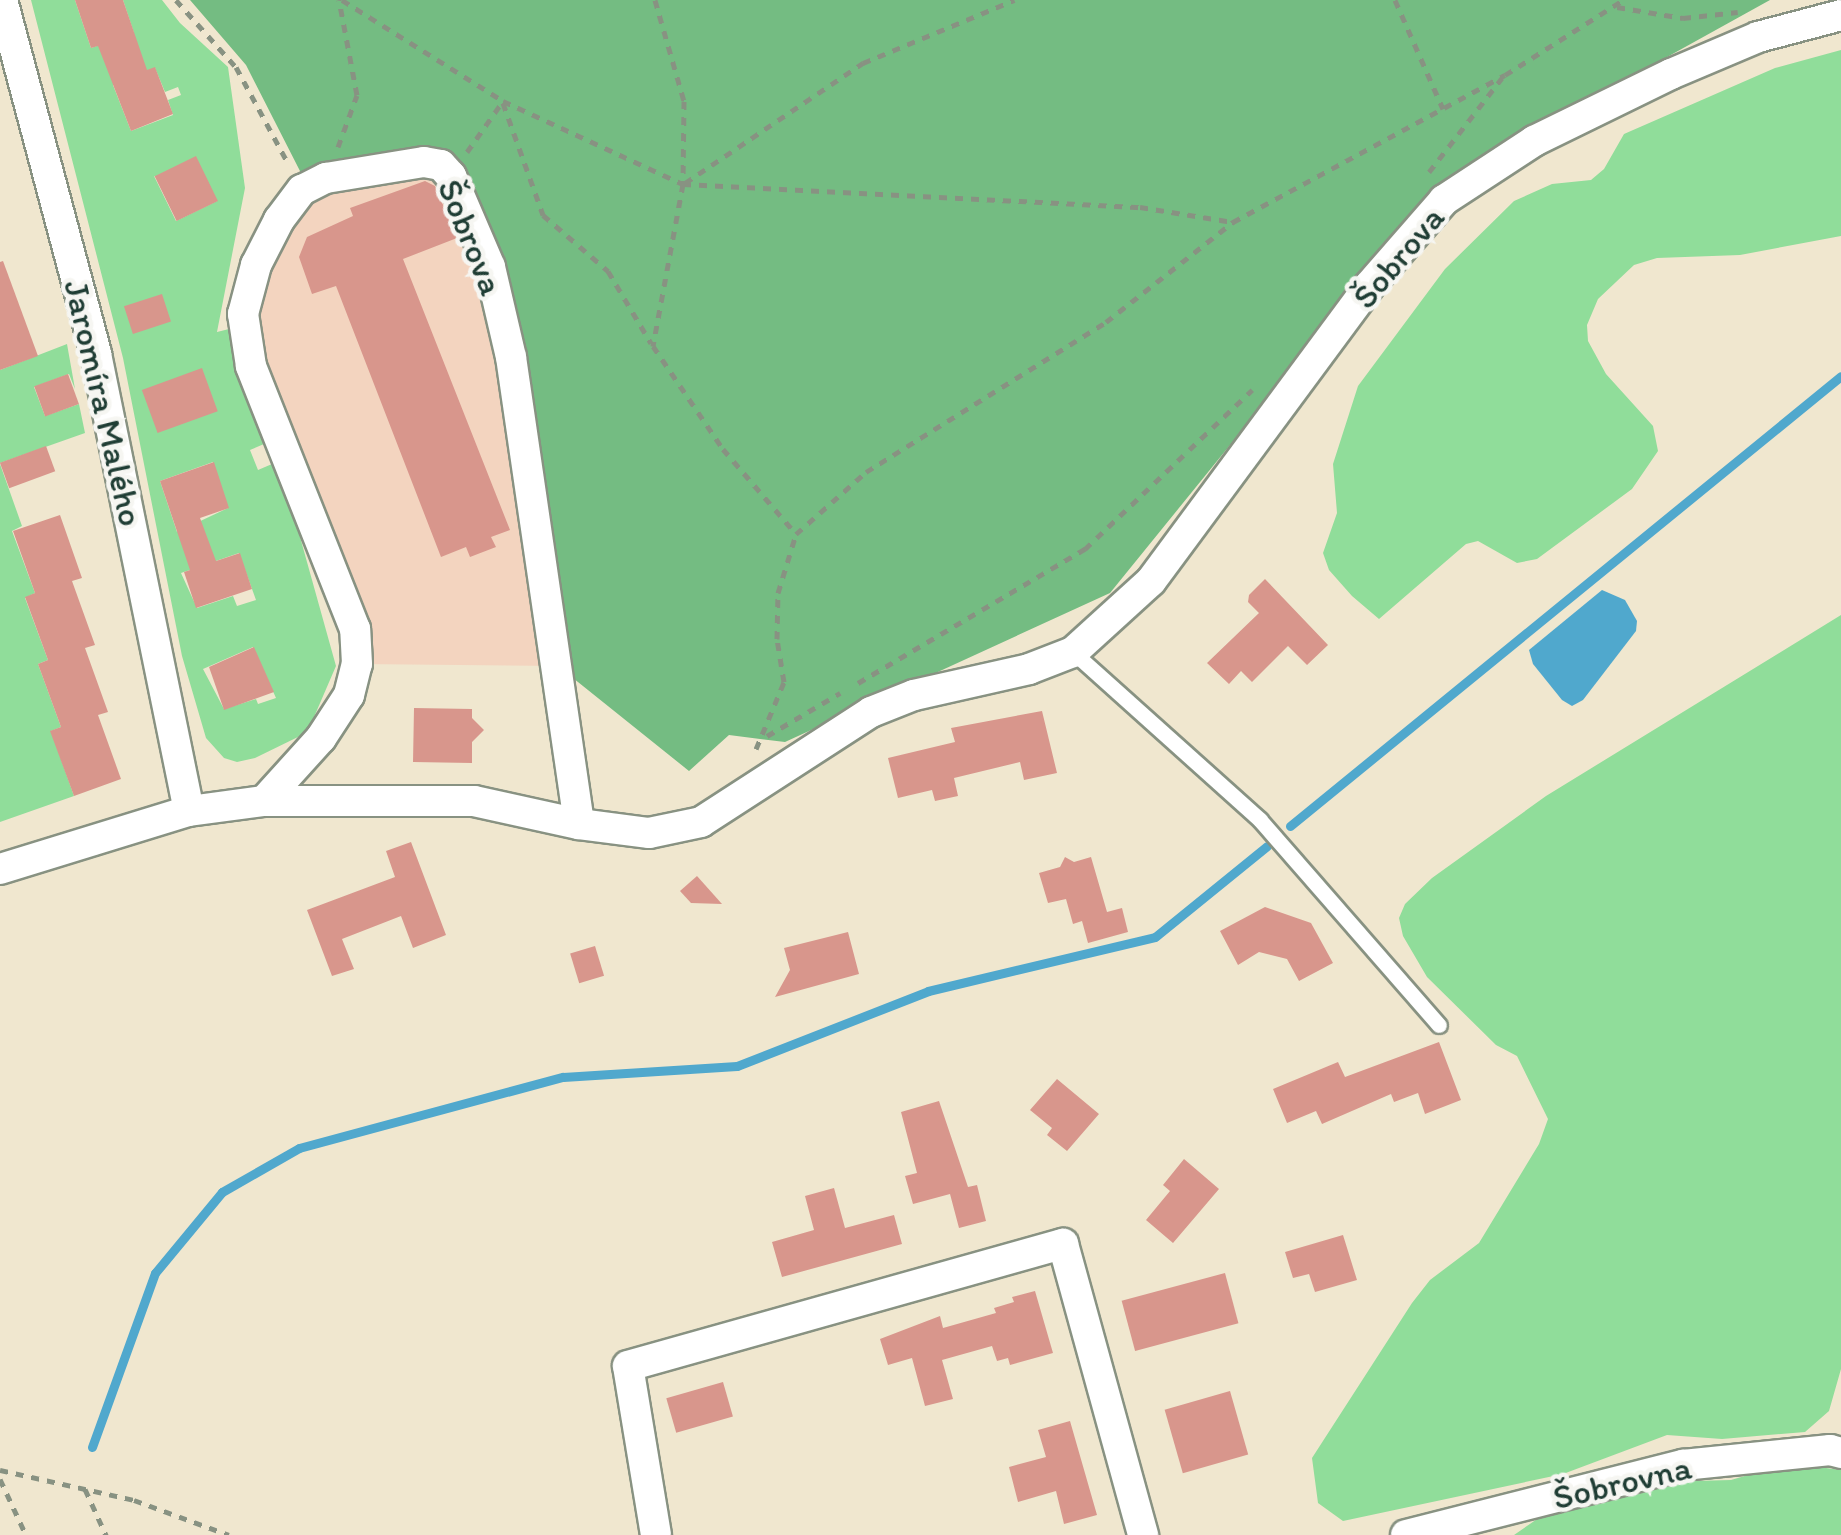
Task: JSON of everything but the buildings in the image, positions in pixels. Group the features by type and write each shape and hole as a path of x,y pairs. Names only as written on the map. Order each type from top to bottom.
{"street":[{"name":"Jaromíra Malého","path":"2,0 96,354 189,811"},
{"name":"Šobrova","path":"0,869 189,811 264,801 474,801 579,824 649,833 701,822 871,712 914,695 1029,670 1073,652 1151,581 1370,286 1444,200 1534,141 1671,74 1758,36 1841,15"},
{"name":"Šobrova","path":"314,184 424,162 441,164 451,176 490,267 511,357 579,824"},
{"path":"264,801 320,738 349,695 357,664 355,629 251,366 243,314 256,266 279,220 314,184"},
{"path":"656,1535 628,1366 1063,1244 1144,1535"},
{"name":"Šobrovna","path":"1406,1535 1683,1465 1830,1450 1841,1453"}],"lane":[{"path":"1073,652 1260,820 1439,1024"}],"path":[{"path":"176,0 236,67 314,184"},
{"path":"314,184 357,95 340,0"},
{"path":"340,0 502,101 682,184 1140,207 1233,222"},
{"path":"653,346 682,184 684,101 655,0"},
{"path":"682,184 864,64 1014,0"},
{"path":"1396,0 1443,108"},
{"path":"755,750 765,737 784,682 777,639 778,593 796,534 866,472 1106,322 1233,222 1505,75 1618,8 1624,0"},
{"path":"1618,8 1683,18 1752,10"},
{"path":"1421,182 1505,75"},
{"path":"451,176 502,101"},
{"path":"502,101 544,215 608,271 723,449 796,534"},
{"path":"765,737 1085,549 1262,380"},
{"path":"0,1470 134,1500 230,1535"},
{"path":"0,1480 26,1535"},
{"path":"86,1489 106,1535"}],"shaded area":[{"path":"424,162 490,267 558,666 357,664 251,366 256,265 299,192"}],"green space":[{"path":"31,0 75,0 91,48 134,33 123,0 162,0 180,23 228,67 245,188 217,332 229,329 264,444 250,450 258,470 272,464 295,519 336,666 311,724 300,736 255,758 237,762 224,758 206,738 182,656 123,358","holes":["155,68 165,92 178,87 181,95 168,100 173,115 131,131 113,85","154,176 217,201 176,221","213,462 228,508 177,532 160,481","239,553 256,600 237,606 233,596 197,608 181,573","253,647 276,698 258,704 256,699 224,709 203,669"]},
{"path":"190,0 1770,0 1445,180 1110,593 785,742 729,735 689,771 558,666 511,357 451,176 326,178 301,173 246,65"},
{"path":"1841,50 1841,236 1740,255 1657,258 1634,265 1598,299 1587,325 1588,341 1606,374 1653,426 1658,451 1632,489 1537,559 1517,563 1478,541 1466,544 1379,619 1352,596 1329,570 1323,553 1337,513 1333,464 1358,386 1445,269 1514,201 1552,184 1591,180 1604,169 1624,134 1775,68"},
{"path":"67,344 75,389 69,374 34,387 45,416 79,404 85,433 0,463 0,370"},
{"path":"0,464 22,526 12,531 35,593 25,598 48,660 38,664 61,727 51,731 74,796 0,822"},
{"path":"1841,615 1841,1369 1829,1411 1805,1432 1722,1439 1667,1435 1563,1474 1343,1521 1318,1503 1312,1458 1412,1303 1430,1280 1479,1243 1539,1144 1548,1119 1517,1056 1496,1045 1427,977 1403,936 1399,918 1405,904 1432,878 1546,796"},
{"path":"1789,1463 1841,1470 1841,1535 1514,1535 1553,1508 1655,1482 1731,1480"}],"water":[{"path":"1602,590 1625,600 1637,621 1636,631 1583,700 1572,706 1562,700 1533,664 1529,650"}],"waterway":[{"path":"1290,826 1841,376"},
{"path":"92,1447 155,1273 222,1192 299,1148 563,1077 737,1066 928,991 1155,937 1267,846"}]}
